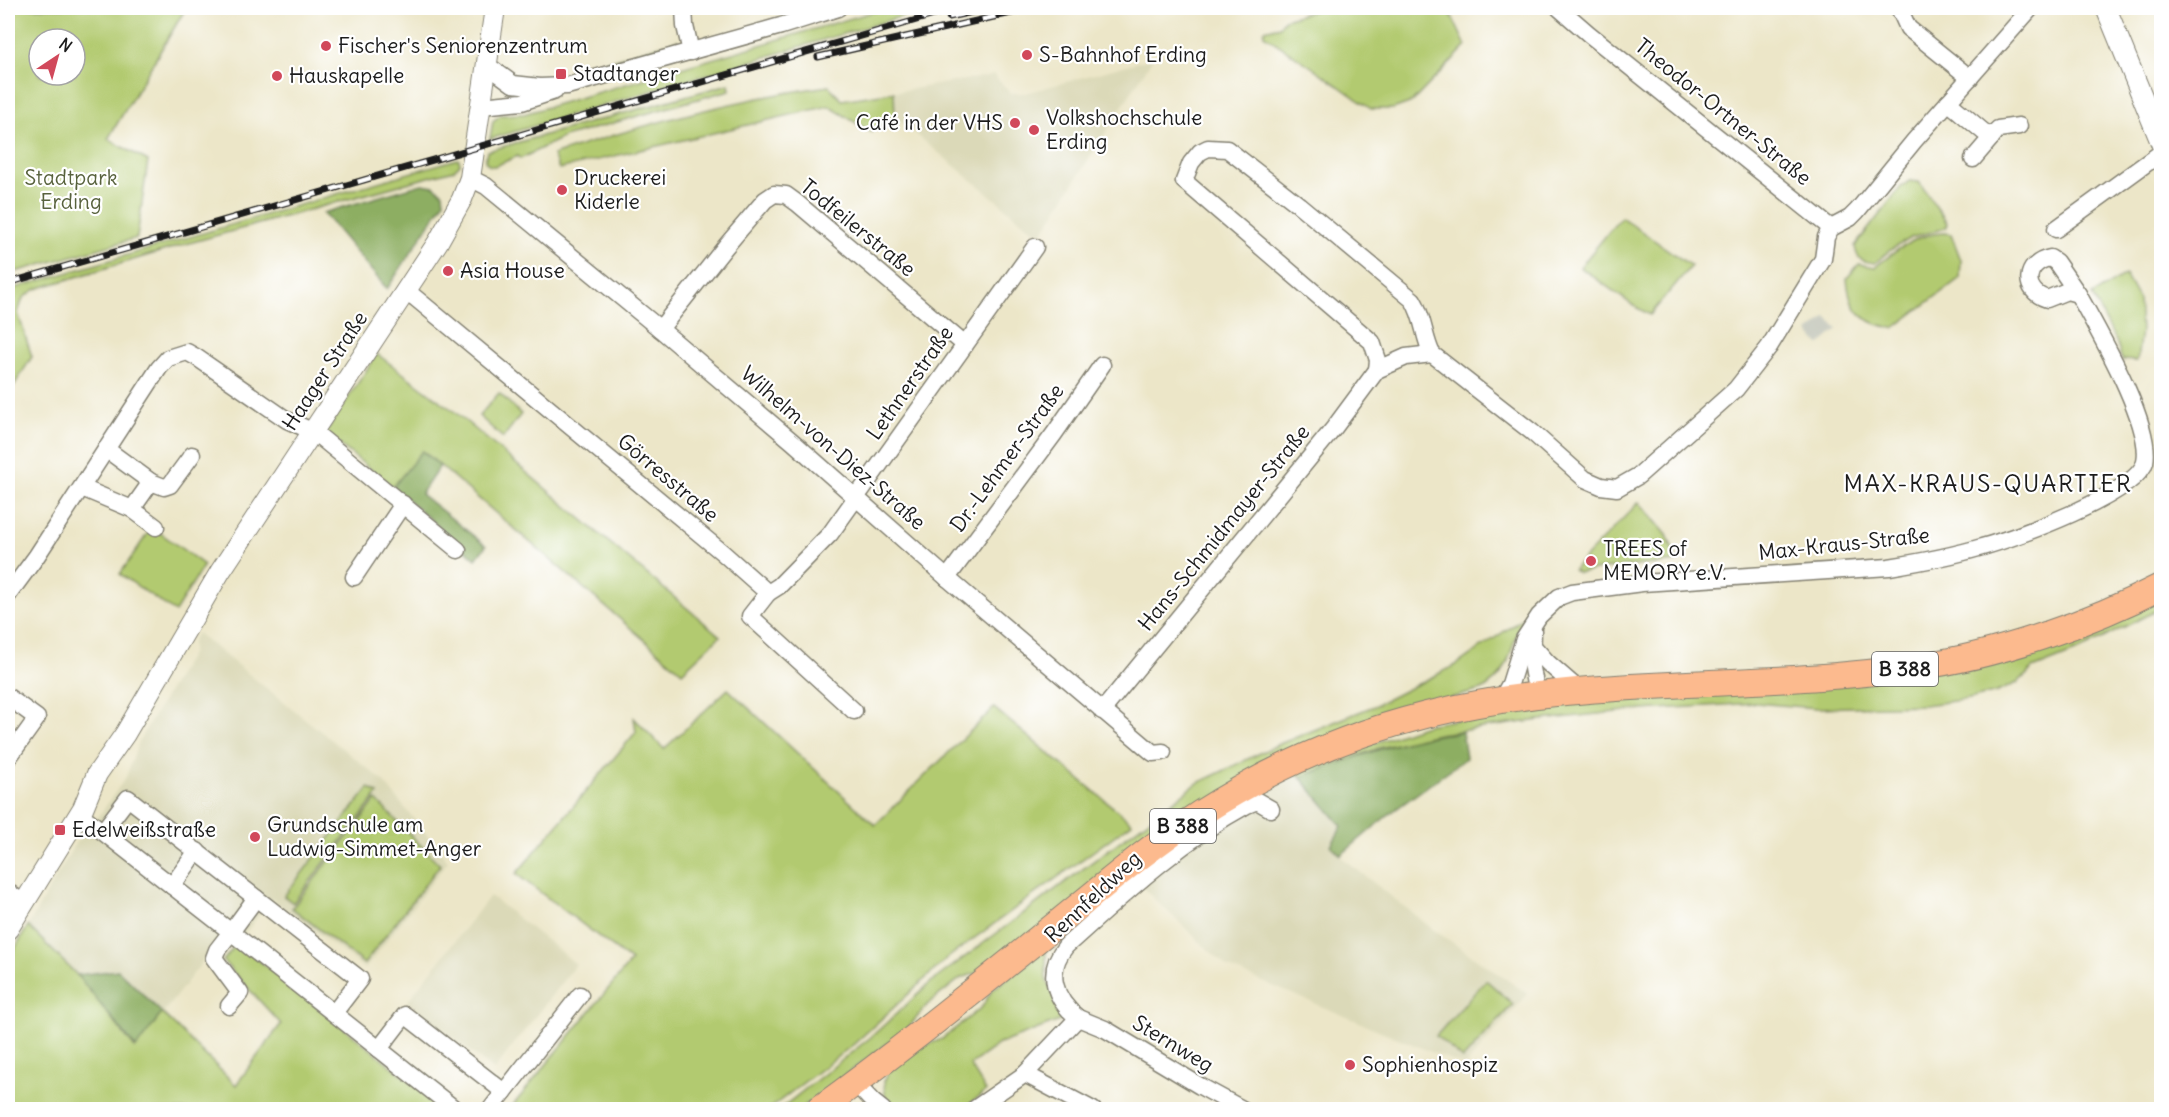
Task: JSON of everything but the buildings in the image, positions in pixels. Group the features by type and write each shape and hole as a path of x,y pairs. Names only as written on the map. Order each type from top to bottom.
{"main road":[{"name":"B 388","path":"818,1110 1147,852 1202,813 1240,789 1295,760 1366,732 1428,715 1501,700 1579,690 1820,678 1915,668 1952,661 2037,637 2108,611 2162,586"}],"street":[{"name":"Haager Straße","path":"8,929 15,898 82,811 97,774 126,734 220,572 407,291 462,200 470,178 495,8"},
{"path":"684,8 685,26 691,52"},
{"path":"481,106 538,98 567,86 838,8"},
{"name":"Theodor-Ortner-Straße","path":"1559,8 1831,228"},
{"path":"1899,8 1908,28 1970,78"},
{"path":"1432,354 1406,357 1377,370 1378,360 1372,342 1184,181 1191,163 1200,152 1208,148 1227,149 1299,205 1413,300 1420,313 1424,338 1432,354 1532,432 1585,479 1601,486 1617,488 1638,476 1736,389 1769,347 1823,259 1826,237 1831,228 1857,212 1948,102 2031,8"},
{"path":"2106,8 2162,145"},
{"path":"487,65 513,84 540,87 567,86"},
{"path":"1948,102 1991,138"},
{"path":"1973,159 1998,129 2019,126"},
{"path":"2056,229 2162,152"},
{"name":"Wilhelm-von-Diez-Straße","path":"470,178 486,186 660,329 1102,711 1153,753 1163,752"},
{"name":"Todfeilerstraße","path":"660,329 726,246 765,200 774,194 786,195 797,203 965,345"},
{"name":"Lethnerstraße","path":"768,593 779,586 830,534 1035,247"},
{"name":"Görresstraße","path":"407,291 723,553 768,593"},
{"name":"Max-Kraus-Straße","path":"1501,700 1510,684 1524,639 1548,606 1559,597 1572,592 1642,583 1889,567 1923,561 2011,538 2069,515 2116,491 2139,474 2145,464 2146,451 2124,382 2078,294"},
{"path":"8,595 82,488 159,368 168,358 187,352 286,420 314,432 458,550"},
{"name":"Dr.-Lehmer-Straße","path":"947,578 1102,365"},
{"name":"Hans-Schmidmayer-Straße","path":"1102,711 1334,428 1377,370"},
{"path":"106,449 151,482 164,487 170,486 192,455"},
{"path":"132,509 151,482"},
{"path":"82,488 132,509 156,527"},
{"path":"354,577 403,504"},
{"path":"768,593 750,616 854,711"},
{"path":"1533,626 1532,668 1538,695"},
{"path":"1533,645 1548,663 1579,690"},
{"path":"8,697 37,718 8,756"},
{"path":"103,831 128,798 360,979 334,1013"},
{"name":"Rennfeldweg","path":"1078,1018 1069,1011 1054,981 1054,967 1066,946 1140,879 1203,832 1257,801 1271,809"},
{"path":"82,811 103,831 456,1110"},
{"path":"172,886 197,851"},
{"path":"229,1006 240,993 214,958 217,950 256,898"},
{"path":"490,1110 580,995"},
{"path":"379,1049 405,1015 504,1092"},
{"path":"973,1110 1025,1074 1078,1018"},
{"name":"Sternweg","path":"1078,1018 1105,1029 1244,1110"},
{"path":"1025,1074 1093,1110"},
{"path":"855,1083 883,1110"}],"shaded area":[{"path":"1153,58 1040,236 895,117 894,92 994,75 1010,93 1026,93"},
{"path":"1827,317 1838,329 1819,345 1808,332"},
{"name":"Grundschule am Ludwig-Simmet-Anger","path":"197,633 382,780 448,861 365,969 272,899 237,943 224,934 136,1048 28,926 76,842 87,833 126,777 139,741 192,652 192,641"},
{"path":"1295,771 1343,826 1331,846 1346,861 1434,930 1528,994 1465,1066 1227,967 1130,876 1148,861"},
{"path":"490,896 576,964 494,1070 407,1002"}],"green space":[{"name":"Stadtpark Erding","path":"8,8 186,8 108,139 148,161 137,238 8,274"},
{"path":"886,8 930,8 490,139 493,121 501,115 524,114"},
{"path":"1324,8 1448,8 1466,46 1412,102 1393,109 1371,109 1264,35 1264,30 1280,26 1285,19"},
{"path":"678,40 673,45 599,64"},
{"path":"729,84 730,90 564,137 520,159 518,156 495,166 490,166 485,161 487,151"},
{"path":"829,86 842,100 894,92 895,117 871,132 829,106 559,169 553,155 621,133 724,105"},
{"path":"457,159 460,164 454,170 193,242 36,289 23,298 18,313 32,357 8,395 8,290"},
{"path":"1909,181 1919,182 1947,223 1946,228 1910,238 1875,263 1861,259 1855,246 1900,188"},
{"path":"422,184 434,186 443,193 444,202 387,289 323,213"},
{"path":"1621,217 1691,266 1650,315 1580,267"},
{"path":"1944,233 1951,234 1961,260 1960,278 1894,328 1866,319 1855,306 1848,289 1847,278 1859,264 1875,267 1915,240"},
{"path":"2125,275 2139,300 2141,331 2137,361 2122,360 2116,341 2092,295"},
{"path":"377,354 455,412 720,636 682,672 423,451 393,487 325,433"},
{"path":"499,393 521,414 503,438 479,416"},
{"path":"422,451 440,466 421,494 486,546 476,559 393,487"},
{"path":"1639,502 1667,535 1678,562 1578,573 1573,570"},
{"path":"152,527 204,565 175,612 120,574"},
{"path":"2161,598 2161,608 2078,651 2033,669 2017,683 1997,692 1969,699 1924,705 1816,708 1756,703 1626,711 1532,721 1438,734 1379,748 1300,777 1295,771 1426,725 1543,705 1863,683"},
{"path":"1529,614 1516,636 1501,674 1490,685 1482,690 1367,722 977,973 961,978 927,1005 908,1028 800,1109 779,1110 871,1037 930,983 1198,783 1277,745 1374,706 1456,665"},
{"path":"728,689 875,825 994,708 1132,823 950,956 854,1044 769,1109 510,1109 631,961 516,874 636,732 634,718 664,749"},
{"path":"1462,732 1466,758 1388,815 1341,855 1331,846 1342,826 1300,777 1400,743"},
{"path":"369,788 378,794 293,903 284,896"},
{"path":"376,800 440,865 364,964 292,908"},
{"path":"28,926 77,975 135,1048 162,1013 236,1085 281,1024 223,961 237,943 447,1110 8,1110 8,960"},
{"path":"1046,949 1046,979 1067,1018 999,1044 970,1065 986,1091 959,1109 897,1109 890,1104 885,1096 884,1081 889,1072 918,1048 942,1039 982,1007 992,990"},
{"path":"118,970 162,1013 136,1048 77,975"},
{"path":"1486,980 1513,1004 1463,1059 1436,1036"}],"railway":[{"path":"8,283 958,8"},
{"path":"949,17 991,8"},
{"path":"818,57 1033,8"}],"place":[{"name":"Fischer's Seniorenzentrum","path":"326,46"},
{"name":"S-Bahnhof Erding","path":"1027,55"},
{"name":"Stadtanger","path":"561,74"},
{"name":"Hauskapelle","path":"277,76"},
{"name":"Café in der VHS","path":"1015,123"},
{"name":"Volkshochschule Erding","path":"1034,130"},
{"name":"Druckerei Kiderle","path":"562,190"},
{"name":"Asia House","path":"448,271"},
{"name":"TREES of MEMORY e.V.","path":"1591,561"},
{"name":"Edelweißstraße","path":"60,830"},
{"name":"Grundschule am Ludwig-Simmet-Anger","path":"255,837"},
{"name":"Sophienhospiz","path":"1350,1065"}],"district":[{"name":"MAX-KRAUS-QUARTIER","path":"1988,484"}]}
